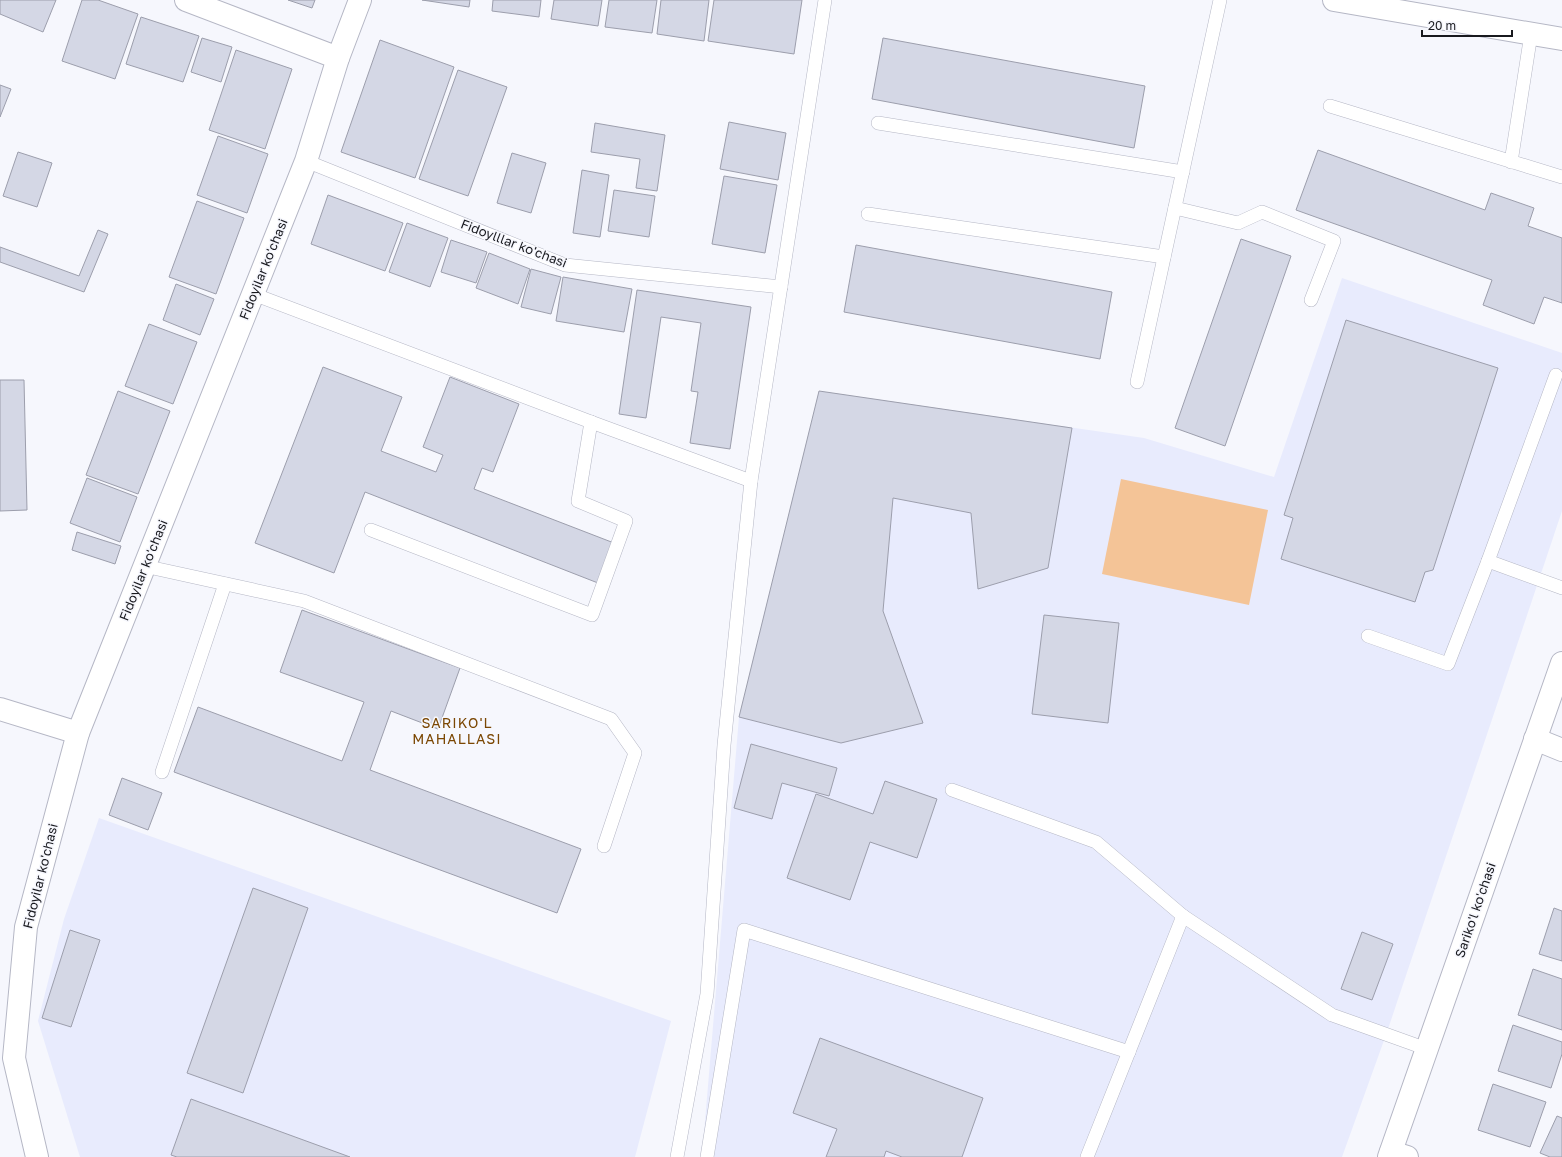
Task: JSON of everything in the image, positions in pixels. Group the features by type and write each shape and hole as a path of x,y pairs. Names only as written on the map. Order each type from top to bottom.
{"street":[{"path":"186,0 338,58"},
{"name":"Fidoyilar ko'chasi","path":"37,1157 14,1058 25,935 78,732 306,160 338,58 360,0"},
{"path":"1334,0 1562,39"},
{"name":"Sariko'l ko'chasi","path":"1395,1155 1427,1049 1562,663"},
{"path":"0,709 78,732"},
{"path":"1535,739 1562,750"}],"lane":[{"path":"677,1157 707,994 724,745 751,480 825,0"},
{"path":"1137,382 1220,0"},
{"path":"1511,162 1531,34"},
{"path":"1330,106 1562,177"},
{"path":"878,124 1183,172"},
{"name":"Fidoylllar ko'chasi","path":"306,160 565,265 781,287"},
{"path":"1175,208 1238,223 1262,212 1334,241 1311,300"},
{"path":"868,214 1164,257"},
{"path":"253,294 591,422 751,480"},
{"path":"1368,636 1448,664 1488,561 1556,375"},
{"path":"371,530 592,615 626,521 578,501 591,422"},
{"path":"1488,561 1562,588"},
{"path":"144,566 304,601 611,719 634,753 604,846"},
{"path":"162,772 225,584"},
{"path":"952,790 1096,842 1183,916 1332,1015 1427,1049"},
{"path":"1087,1157 1183,916"},
{"path":"707,1157 744,930 1129,1052"}],"shaded area":[{"path":"1342,278 1562,353 1562,511 1387,1032 1342,1157 702,1157 739,717 819,391 1144,438 1274,477"},
{"path":"1121,479 1268,510 1249,605 1102,574"},
{"path":"99,818 671,1021 635,1157 80,1157 38,1021 64,919"}],"building":[{"path":"0,0 56,0 43,32 0,14"},
{"path":"82,0 98,0 138,14 115,79 62,61"},
{"path":"288,0 315,0 312,8"},
{"path":"422,0 470,0 469,7"},
{"path":"493,0 541,0 539,17 492,11"},
{"path":"554,0 602,0 598,26 551,19"},
{"path":"609,0 657,0 652,33 605,27"},
{"path":"661,0 709,0 704,41 657,34"},
{"path":"714,0 802,0 794,54 708,41"},
{"path":"141,17 199,36 183,82 126,64"},
{"path":"202,38 232,47 221,82 191,72"},
{"path":"883,38 1145,86 1134,148 872,99"},
{"path":"380,40 454,67 415,178 341,152"},
{"path":"236,50 292,69 265,149 209,130"},
{"path":"458,70 507,87 468,196 419,179"},
{"path":"0,85 11,89 0,117"},
{"path":"729,122 786,133 778,180 720,169"},
{"path":"595,123 665,135 657,191 636,188 640,159 591,152"},
{"path":"218,136 268,154 247,213 197,195"},
{"path":"1318,150 1485,210 1491,193 1534,208 1528,226 1562,238 1562,303 1544,297 1534,324 1483,305 1492,280 1296,210"},
{"path":"18,152 52,163 37,207 3,196"},
{"path":"512,153 546,163 531,213 497,203"},
{"path":"582,170 609,175 600,237 573,233"},
{"path":"724,176 777,185 765,253 712,244"},
{"path":"614,190 655,196 649,237 608,231"},
{"path":"328,195 403,223 385,271 311,244"},
{"path":"197,201 244,218 216,294 169,277"},
{"path":"407,223 448,238 430,287 389,272"},
{"path":"98,230 108,234 84,292 0,262 0,247 79,276"},
{"path":"1241,239 1291,256 1225,446 1175,428"},
{"path":"451,240 487,252 476,283 441,272"},
{"path":"856,245 1112,292 1100,359 844,312"},
{"path":"489,253 530,269 518,304 476,288"},
{"path":"531,269 561,277 551,314 521,307"},
{"path":"563,277 632,289 624,332 556,321"},
{"path":"176,284 214,299 200,335 163,320"},
{"path":"637,290 751,307 730,449 690,443 698,392 691,391 701,323 661,317 646,418 619,414"},
{"path":"1346,320 1498,368 1433,570 1425,572 1415,602 1281,559 1293,518 1284,515"},
{"path":"149,324 197,342 173,404 125,386"},
{"path":"323,367 402,397 381,451 436,472 443,455 423,447 450,377 519,404 493,472 482,468 474,489 614,543 598,583 365,492 334,573 255,543"},
{"path":"0,380 24,380 27,510 0,511"},
{"path":"118,391 170,411 138,494 86,475"},
{"path":"819,391 1072,428 1048,568 978,589 971,513 893,498 883,611 923,723 841,743 739,717"},
{"path":"87,478 137,497 120,542 70,523"},
{"path":"77,532 121,546 115,564 72,550"},
{"path":"302,610 460,668 438,729 391,711 370,770 581,849 557,913 174,772 198,707 342,761 364,702 280,672"},
{"path":"1044,615 1119,623 1108,723 1032,714"},
{"path":"751,744 837,768 829,796 782,783 772,819 734,808"},
{"path":"122,778 162,793 148,830 109,815"},
{"path":"885,781 937,799 917,858 870,842 850,900 787,878 816,794 873,814"},
{"path":"253,888 308,908 243,1093 187,1073"},
{"path":"1554,908 1562,911 1562,961 1539,954"},
{"path":"70,930 100,940 71,1027 42,1018"},
{"path":"1362,932 1393,944 1372,1000 1341,989"},
{"path":"1533,969 1562,979 1562,1030 1518,1015"},
{"path":"1513,1025 1562,1042 1562,1054 1551,1088 1498,1071"},
{"path":"820,1038 983,1098 962,1157 902,1157 886,1151 884,1157 826,1157 837,1129 793,1113"},
{"path":"1493,1084 1546,1102 1530,1147 1478,1130"},
{"path":"191,1099 350,1157 177,1157 171,1155"},
{"path":"1557,1116 1562,1118 1562,1157 1550,1157 1540,1153"}],"district":[{"name":"SARIKO'L MAHALLASI","path":"457,732"}]}
